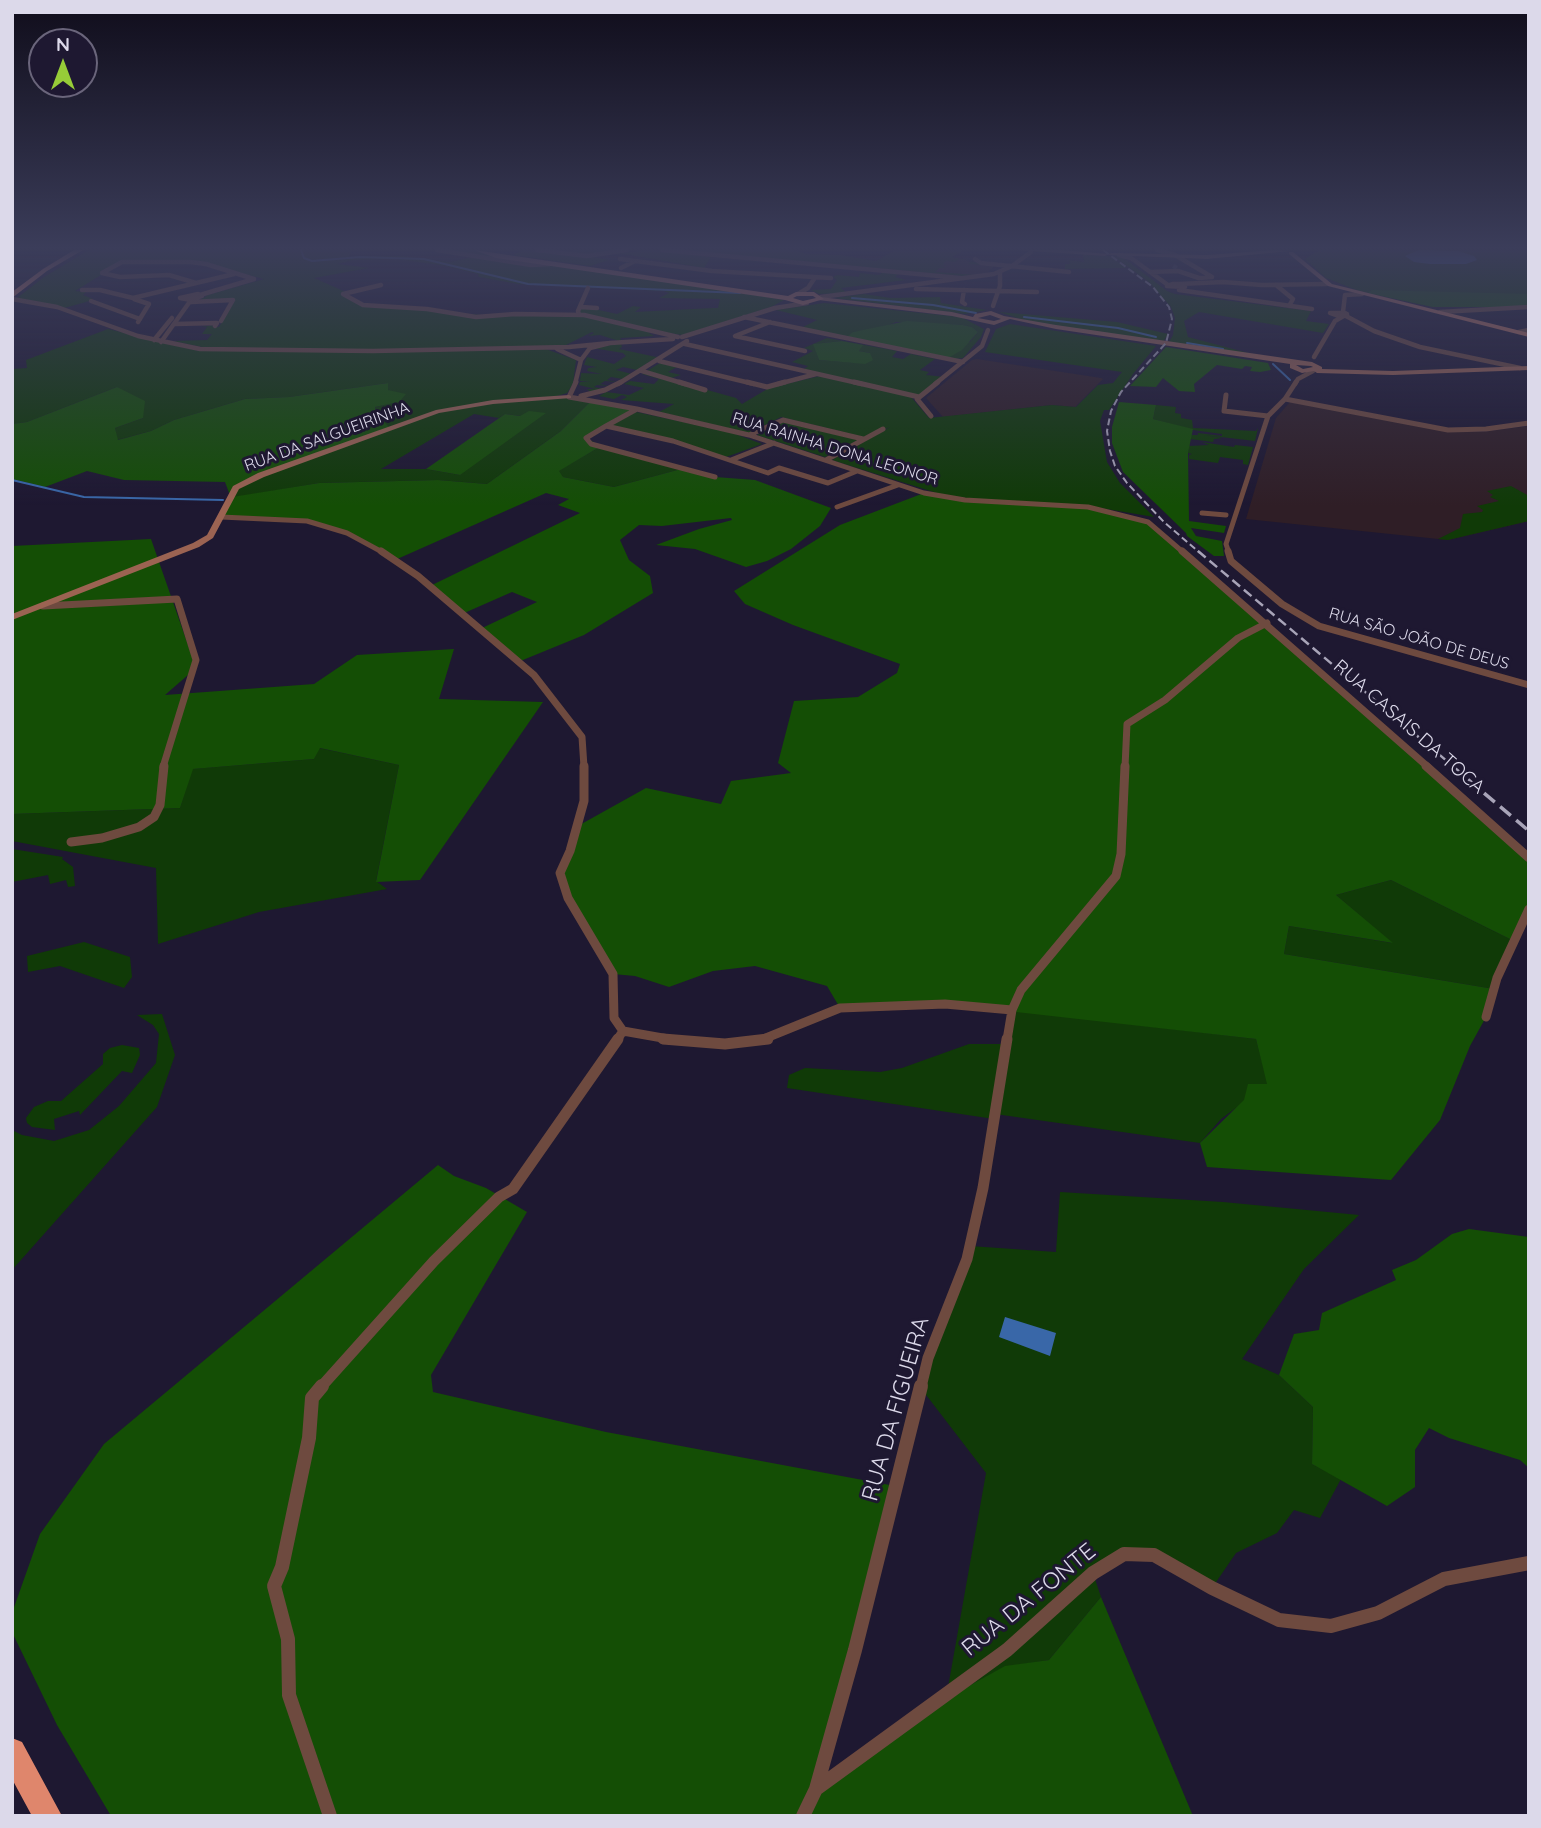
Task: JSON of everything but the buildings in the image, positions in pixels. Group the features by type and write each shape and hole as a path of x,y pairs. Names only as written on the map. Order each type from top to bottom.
{"highway":[{"path":"12,1752 48,1816"}],"main road":[{"path":"1097,335 1351,371 1474,370 1528,366"},
{"name":"RUA DA SALGUEIRINHA","path":"12,617 196,545 209,536 236,488 246,481 428,415 461,406 569,397"}],"street":[{"path":"138,335 200,349 247,351 563,348 687,335"},
{"path":"162,342 167,335"},
{"path":"668,335 919,397"},
{"path":"569,397 605,390 642,371 699,335"},
{"path":"737,335 805,351"},
{"path":"831,335 963,362"},
{"path":"931,416 918,403 919,397 982,346 986,335"},
{"path":"1295,365 1298,379 1316,366 1332,335"},
{"path":"1387,335 1480,364 1479,368 1474,370"},
{"path":"569,397 581,360 590,348 610,344"},
{"path":"542,347 560,350 581,360"},
{"path":"1468,359 1528,366"},
{"path":"659,361 767,387 818,374"},
{"path":"642,371 705,390"},
{"name":"RUA SÃO JOÃO DE DEUS","path":"1298,379 1268,415 1226,544 1231,561 1282,604 1319,626 1529,685"},
{"path":"1226,395 1224,411 1268,415"},
{"name":"RUA RAINHA DONA LEONOR","path":"569,397 637,409 749,435 899,485 944,497 1088,507 1143,520 1158,529 1267,623"},
{"path":"1284,399 1434,428 1486,429 1529,423"},
{"path":"637,409 586,438 591,444 715,477"},
{"path":"749,435 783,420 863,439"},
{"path":"606,426 673,441 768,473 779,468 828,483 858,471"},
{"path":"826,460 883,429"},
{"path":"731,460 774,443"},
{"path":"837,507 899,485"},
{"path":"1202,513 1226,515"},
{"path":"221,517 307,521 371,544 424,581 534,676 551,695 582,737 584,801 570,851 560,873 568,898 612,974 615,993 614,1018 623,1031 671,1040 725,1044 764,1040 840,1008 945,1004 1012,1010 1021,990 1116,876 1121,854 1127,724 1165,700 1238,638 1267,623"},
{"path":"43,607 177,599 196,660 180,719 164,760 160,805 155,817 139,827 102,838 71,842"},
{"name":"RUA CASAIS DA TOCA","path":"1267,623 1529,858"},
{"path":"1486,1017 1497,978 1529,909"},
{"name":"RUA DA FIGUEIRA","path":"803,1816 816,1789 855,1650 925,1368 967,1259 983,1188 1012,1010"},
{"path":"330,1816 289,1695 288,1639 274,1586 282,1567 309,1438 312,1398 341,1362 434,1261 499,1197 513,1189 623,1031"},
{"name":"RUA DA FONTE","path":"816,1789 1007,1650 1093,1573 1124,1554 1154,1555 1212,1588 1279,1620 1331,1626 1378,1613 1444,1579 1529,1563"}],"shaded area":[{"path":"972,360 1103,379 1075,407 1052,405 943,417 926,398"},
{"path":"1290,402 1456,432 1482,432 1529,426 1529,521 1448,540 1246,519 1276,418"}],"green space":[{"path":"91,335 134,335 199,351 543,348 576,360 573,384 567,393 557,396 591,401 561,431 487,484 438,480 319,483 231,498 236,488 382,420 375,407 399,402 388,390 388,383 289,397 245,399 117,440 115,428 143,418 117,387 27,422 12,424 12,369 27,368 26,360","holes":["474,414 499,418 505,414 521,416 460,475 426,469 381,469"]},
{"path":"211,335 585,335 564,346 386,350 207,348 173,341 207,340"},
{"path":"601,335 654,336 620,338 622,341"},
{"path":"837,335 892,335 970,342 975,335 982,335 963,358 953,359"},
{"path":"975,335 962,350 948,358 847,337"},
{"path":"993,335 1085,335 1156,346 1109,410 1104,410 1100,421 1107,462 1120,483 1154,517 1089,506 980,500 940,494 832,460 890,427 864,437 781,417 749,433 659,412 674,404 621,400 627,397 622,395 614,399 599,396 606,392 629,395 644,388 624,384 630,381 654,384 659,379 642,374 660,363 677,367 668,372 681,375 668,379 736,398 742,404 769,388 820,376 911,397 929,418 1052,405 1076,407 1098,385 1113,383 1122,372 985,352"},
{"path":"1118,335 1167,335 1163,342"},
{"path":"1173,335 1188,335 1267,358 1168,344"},
{"path":"827,338 897,351 892,357 903,359 911,354 935,359 920,370 929,372 926,375 945,377 919,397 803,370 808,366 792,362 813,351 804,348","holes":["842,341 862,345 859,351 870,353 858,363 819,360 814,344"]},
{"path":"842,341 863,345 859,351 870,353 873,360 865,364 819,360 813,344"},
{"path":"621,343 622,347 619,349 661,358 652,360 637,370 623,367 616,370 632,374 623,379 611,377 607,380 617,382 605,381 600,384 609,386 597,385 594,387 603,389 580,395 591,392 587,389 595,389 579,385 580,382 590,382 580,381 581,373 602,374 587,371 588,368 597,367 584,365 587,357 614,364 626,356 623,353 593,348"},
{"path":"1166,347 1268,363 1271,370 1260,372 1250,371 1252,367 1245,366 1242,369 1217,365 1194,384 1195,392 1179,391 1163,378 1156,387 1130,386"},
{"path":"388,383 388,390 406,394 399,402 375,407 377,415 390,428 261,475 236,488 232,497 319,483 438,480 487,484 561,431 591,401 635,409 586,438 601,446 559,471 563,477 614,487 681,469 715,477 755,480 831,508 820,526 791,549 767,561 746,567 695,549 656,545 732,520 731,518 662,526 639,525 620,540 629,560 650,576 653,593 584,635 518,662 480,629 537,602 512,592 462,614 430,586 580,513 558,505 569,499 546,493 395,560 371,544 307,521 221,517 231,498 225,482 124,480 87,471 45,487 12,479 12,424 27,422 117,387 145,401 143,418 115,428 118,440 245,399 289,397"},
{"path":"1119,402 1156,405 1153,419 1193,429 1188,453 1189,521 1226,526 1224,533 1191,528 1196,536 1222,541 1224,556 1214,556 1187,536 1123,472 1112,443 1112,427"},
{"path":"1156,405 1176,407 1175,413 1181,414 1181,418 1192,420 1193,428 1256,431 1258,428 1255,441 1204,435 1223,438 1214,439 1213,442 1190,439 1191,435 1198,433 1222,434 1193,430 1153,419"},
{"path":"529,411 546,413 460,475 426,469 505,414 520,416"},
{"path":"636,412 730,432 762,444 726,457 607,425"},
{"path":"784,422 858,440 825,457 757,435"},
{"path":"1202,442 1253,447 1248,465 1243,464 1243,460 1220,457 1218,463 1189,459 1192,454 1188,453 1189,446 1209,445"},
{"path":"601,446 681,469 614,487 563,477 558,471"},
{"path":"1511,486 1529,496 1529,521 1448,540 1438,539 1460,528 1463,514 1482,512 1477,506 1499,501 1490,497 1493,495 1487,491"},
{"path":"924,493 944,497 1088,507 1148,522 1529,858 1529,909 1514,941 1391,880 1336,895 1393,943 1289,926 1284,954 1494,989 1486,1017 1470,1046 1440,1120 1391,1180 1207,1167 1200,1143 1244,1100 1248,1084 1267,1084 1256,1039 945,1004 840,1008 827,986 755,966 713,971 669,987 635,976 613,974 582,924 560,873 576,827 646,788 721,804 731,781 791,773 778,763 794,701 858,697 897,673 900,664 793,625 745,604 734,591 840,525"},
{"path":"151,539 196,668 165,695 314,684 357,655 454,649 439,699 543,702 420,880 376,882 399,765 320,748 314,759 193,769 180,808 12,814 12,546"},
{"path":"319,748 399,765 376,881 387,889 259,912 158,944 156,868 12,841 12,814 180,808 192,769 314,759"},
{"path":"12,849 63,857 62,859 73,867 75,886 68,887 66,880 50,884 48,875 12,882"},
{"path":"1391,880 1514,941 1494,989 1284,954 1289,926 1392,943 1336,895"},
{"path":"84,942 130,957 132,977 124,988 60,966 28,972 27,956"},
{"path":"1012,1010 1256,1039 1268,1084 1221,1119 1200,1143 995,1114 994,1119 787,1088 789,1075 805,1068 880,1072 902,1068 969,1044 1006,1044"},
{"path":"162,1014 175,1055 157,1107 12,1270 12,1130 22,1135 54,1141 89,1130 119,1106 156,1063 159,1034 153,1025 137,1015"},
{"path":"122,1045 139,1048 140,1055 132,1073 122,1071 80,1115 79,1111 54,1119 55,1130 32,1127 27,1123 26,1118 34,1107 48,1101 61,1101 103,1064 103,1054 110,1048"},
{"path":"438,1165 454,1176 486,1188 527,1212 431,1375 433,1392 606,1432 895,1486 817,1788 927,1709 1005,1666 1049,1660 1101,1597 1193,1816 111,1816 57,1725 12,1632 12,1613 40,1534 104,1444"},
{"path":"1060,1192 1223,1202 1359,1215 1304,1269 1242,1359 1279,1375 1313,1407 1312,1464 1341,1479 1320,1518 1294,1510 1277,1533 1236,1553 1212,1588 1154,1555 1124,1554 1093,1573 1101,1597 1049,1660 1005,1667 932,1705 947,1693 986,1473 920,1387 970,1246 1056,1252"},
{"path":"1469,1229 1529,1237 1529,1468 1520,1460 1449,1438 1429,1428 1415,1450 1415,1487 1387,1506 1312,1464 1313,1407 1279,1375 1294,1334 1319,1330 1322,1313 1396,1280 1392,1270 1416,1260 1452,1234"}],"water":[{"path":"1005,1317 1056,1333 1050,1356 999,1337"}],"waterway":[{"path":"1149,335 1156,337"},
{"path":"1187,343 1223,349"},
{"path":"1273,364 1290,380"},
{"path":"12,480 84,497 223,500"}],"railway":[{"path":"1168,335 1166,343 1121,392 1111,411 1107,431 1115,466 1127,483 1164,522 1200,553"},
{"path":"1198,551 1454,767"},
{"path":"1452,766 1529,831"}]}
